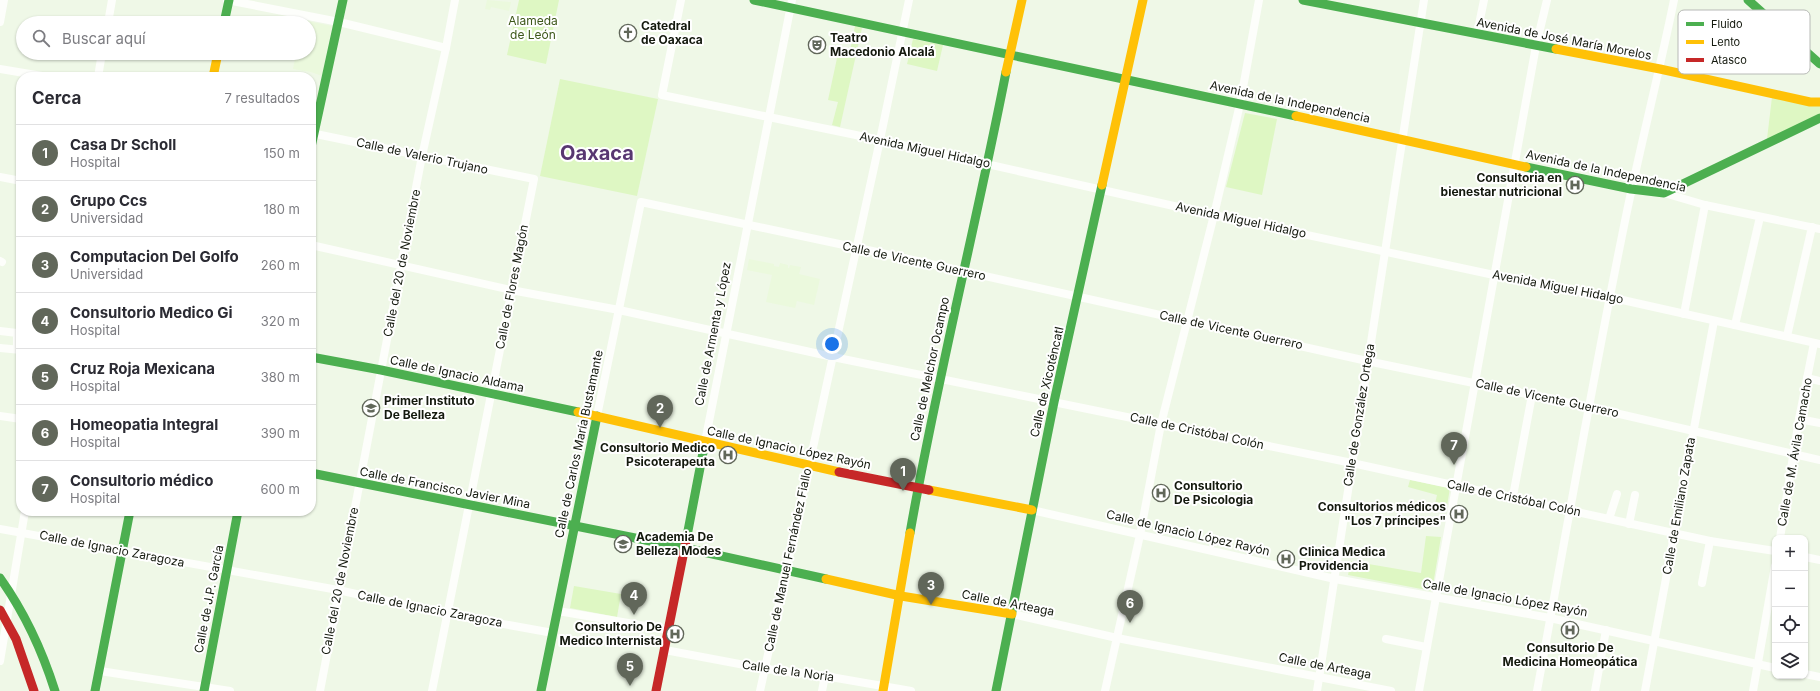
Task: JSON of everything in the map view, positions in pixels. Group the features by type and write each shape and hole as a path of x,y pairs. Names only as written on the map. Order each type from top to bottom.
{"main road":[{"path":"225,16 228,0"},
{"path":"316,117 343,0"},
{"name":"Avenida de la Independencia","path":"754,0 791,5 903,31 1516,165 1631,189 1664,193"},
{"name":"Calle de Melchor Ocampo","path":"883,688 901,596 918,487 963,272 988,164 1009,54 1022,0"},
{"name":"Calle de Xicoténcatl","path":"996,691 1054,402 1078,297 1124,79 1143,0"},
{"name":"Avenida de José María Morelos","path":"1303,0 1678,74"},
{"path":"1748,0 1759,10"},
{"path":"1810,55 1820,64"},
{"path":"214,72 217,60"},
{"name":"Avenida de José María Morelos","path":"1679,74 1810,102 1820,102"},
{"path":"1808,123 1813,115 1813,107 1810,102"},
{"path":"1664,193 1820,118"},
{"name":"Calle de Ignacio Aldama","path":"316,358 381,370 492,395 597,416"},
{"name":"Calle de Ignacio López Rayón","path":"597,416 808,466 1032,510"},
{"name":"Calle de Carlos María Bustamante","path":"541,691 597,416"},
{"name":"Calle de Armenta y López","path":"656,691 705,442"},
{"name":"Calle de Francisco Javier Mina","path":"316,475 574,525"},
{"path":"95,691 129,516"},
{"name":"Calle de J.P. García","path":"204,689 237,516"},
{"name":"Calle de Arteaga","path":"574,525 901,596 1012,614"},
{"path":"0,578 12,594 39,644 55,691"},
{"path":"0,610 6,619 25,659 34,691"}],"street":[{"path":"0,22 4,0"},
{"path":"109,16 112,0"},
{"path":"228,0 309,16"},
{"name":"Calle del 20 de Noviembre","path":"320,691 338,590 422,156 455,0"},
{"name":"Avenida Miguel Hidalgo","path":"681,0 662,95 880,140 1214,215 1494,275 1609,297 1817,344"},
{"name":"Calle de Manuel Fernández Fiallo","path":"760,691 880,140 908,0"},
{"path":"1105,691 1140,535 1161,424 1186,320 1214,215 1240,104 1259,0"},
{"name":"Calle de González Ortega","path":"1317,691 1424,0"},
{"path":"1477,34 1484,0"},
{"path":"1419,691 1494,275 1516,165 1536,46 1547,0"},
{"path":"1537,691 1609,297 1631,189 1660,70 1674,0"},
{"name":"Calle de Armenta y López","path":"705,442 725,333 791,5"},
{"path":"316,17 446,48"},
{"path":"99,72 101,60"},
{"path":"0,69 18,72"},
{"name":"Calle de Valerio Trujano","path":"316,134 534,179"},
{"path":"0,177 16,180"},
{"name":"Calle de Flores Magón","path":"432,691 534,179"},
{"name":"Avenida de la Independencia","path":"1664,193 1705,205 1816,228"},
{"name":"Calle de Vicente Guerrero","path":"641,202 1368,361 1589,406 1820,460"},
{"name":"Calle de Carlos María Bustamante","path":"597,416 641,202"},
{"path":"1684,314 1705,205"},
{"path":"1735,325 1760,216"},
{"path":"1787,336 1816,228"},
{"name":"Calle de Cristóbal Colón","path":"316,246 511,290 619,310 833,357 1513,496 1629,524 1710,541 1772,551"},
{"name":"Calle de Emiliano Zapata","path":"1645,691 1714,321"},
{"path":"0,331 16,333"},
{"name":"Calle de M. Ávila Camacho","path":"1780,535 1807,378 1817,344"},
{"path":"0,348 16,350"},
{"path":"1807,378 1820,380"},
{"path":"1513,496 1532,395"},
{"path":"0,416 16,418"},
{"path":"1799,420 1820,423"},
{"path":"1609,519 1618,494"},
{"path":"1629,524 1634,495"},
{"name":"Calle de Ignacio López Rayón","path":"1032,510 1335,579 1550,618 1772,668"},
{"path":"0,656 12,594 24,516"},
{"name":"Calle de Ignacio Zaragoza","path":"0,529 338,590 448,614 553,633"},
{"path":"1702,583 1710,541"},
{"path":"1808,558 1820,560"},
{"path":"1753,691 1774,571"},
{"path":"558,611 669,630"},
{"name":"Calle de Arteaga","path":"1012,614 1117,638 1391,691"},
{"path":"1595,691 1606,630"},
{"path":"1386,639 1426,646"},
{"name":"Calle de la Noria","path":"665,650 766,669 825,676 883,688 911,691"},
{"path":"100,671 204,689 230,691"},
{"path":"1808,675 1820,677"},
{"path":"822,691 825,676"}],"shaded area":[{"path":"487,0 511,2 509,11 491,7 490,10 485,9"},
{"path":"316,23 332,26 322,76 316,74 316,72 293,69 295,60 316,60"},
{"path":"749,259 774,264 774,266 779,267 780,263 788,265 788,268 790,265 801,267 799,274 820,279 814,305 797,301 795,308 766,302 772,275 747,270"}],"green space":[{"name":"Alameda de León","path":"519,0 559,0 546,64 507,55"},
{"path":"855,26 862,28 840,127 832,125 838,102 828,100 839,49 850,51"},
{"path":"913,39 943,45 937,71 907,64"},
{"path":"560,79 658,99 637,196 540,176"},
{"path":"1772,97 1820,104 1820,115 1767,139"},
{"path":"1245,113 1277,119 1262,195 1226,187"},
{"path":"1410,480 1450,488 1446,512 1440,511 1441,506 1435,504 1437,495 1408,487"},
{"path":"1426,536 1441,537 1432,591 1348,575 1351,561 1421,573"},
{"path":"574,586 621,594 617,617 570,608"}],"traffic: fast":[{"path":"226,16 229,0"},
{"path":"316,124 343,0"},
{"path":"754,0 1296,116"},
{"path":"1303,0 1556,49"},
{"path":"1748,0 1759,10"},
{"path":"1810,55 1820,64"},
{"path":"910,533 932,417 1006,72"},
{"path":"1526,167 1631,189 1664,193 1820,118"},
{"path":"996,691 1054,402 1102,185"},
{"path":"316,358 381,370 578,412"},
{"path":"541,691 597,416"},
{"path":"687,536 705,442"},
{"path":"316,474 685,548 826,579"},
{"path":"95,691 129,516"},
{"path":"204,691 237,516"},
{"path":"0,578 32,632 55,691"}],"traffic: slow":[{"path":"1006,72 1022,0"},
{"path":"1102,185 1143,0"},
{"path":"1556,49 1678,73"},
{"path":"214,72 217,60"},
{"path":"1683,74 1810,102 1820,102"},
{"path":"1296,116 1526,167"},
{"path":"578,412 839,472"},
{"path":"929,490 1032,510"},
{"path":"883,691 910,533"},
{"path":"826,579 901,596 1012,614"}],"traffic: jam":[{"path":"839,472 929,490"},
{"path":"656,691 687,536"},
{"path":"0,610 16,639 34,691"}],"place":[{"name":"Catedral de Oaxaca","path":"628,33"},
{"name":"Teatro Macedonio Alcalá","path":"817,45"},
{"name":"Consultoria en bienestar nutricional","path":"1575,185"},
{"name":"Primer Instituto De Belleza","path":"371,408"},
{"name":"Grupo Ccs","path":"660,428"},
{"name":"Consultorio Medico Psicoterapeuta","path":"728,455"},
{"name":"Consultorio médico","path":"1454,465"},
{"name":"Casa Dr Scholl","path":"903,491"},
{"name":"Consultorio De Psicologia","path":"1161,493"},
{"name":"Consultorios médicos \"Los 7 príncipes\"","path":"1459,514"},
{"name":"Academia De Belleza Modes","path":"623,544"},
{"name":"Clinica Medica Providencia","path":"1286,559"},
{"name":"Computacion Del Golfo","path":"931,605"},
{"name":"Consultorio Medico Gi","path":"634,615"},
{"name":"Homeopatia Integral","path":"1130,623"},
{"name":"Consultorio De Medicina Homeopática","path":"1570,630"},
{"name":"Consultorio De Medico Internista","path":"675,634"},
{"name":"Cruz Roja Mexicana","path":"630,686"}],"district":[{"name":"Oaxaca","path":"597,153"}]}
